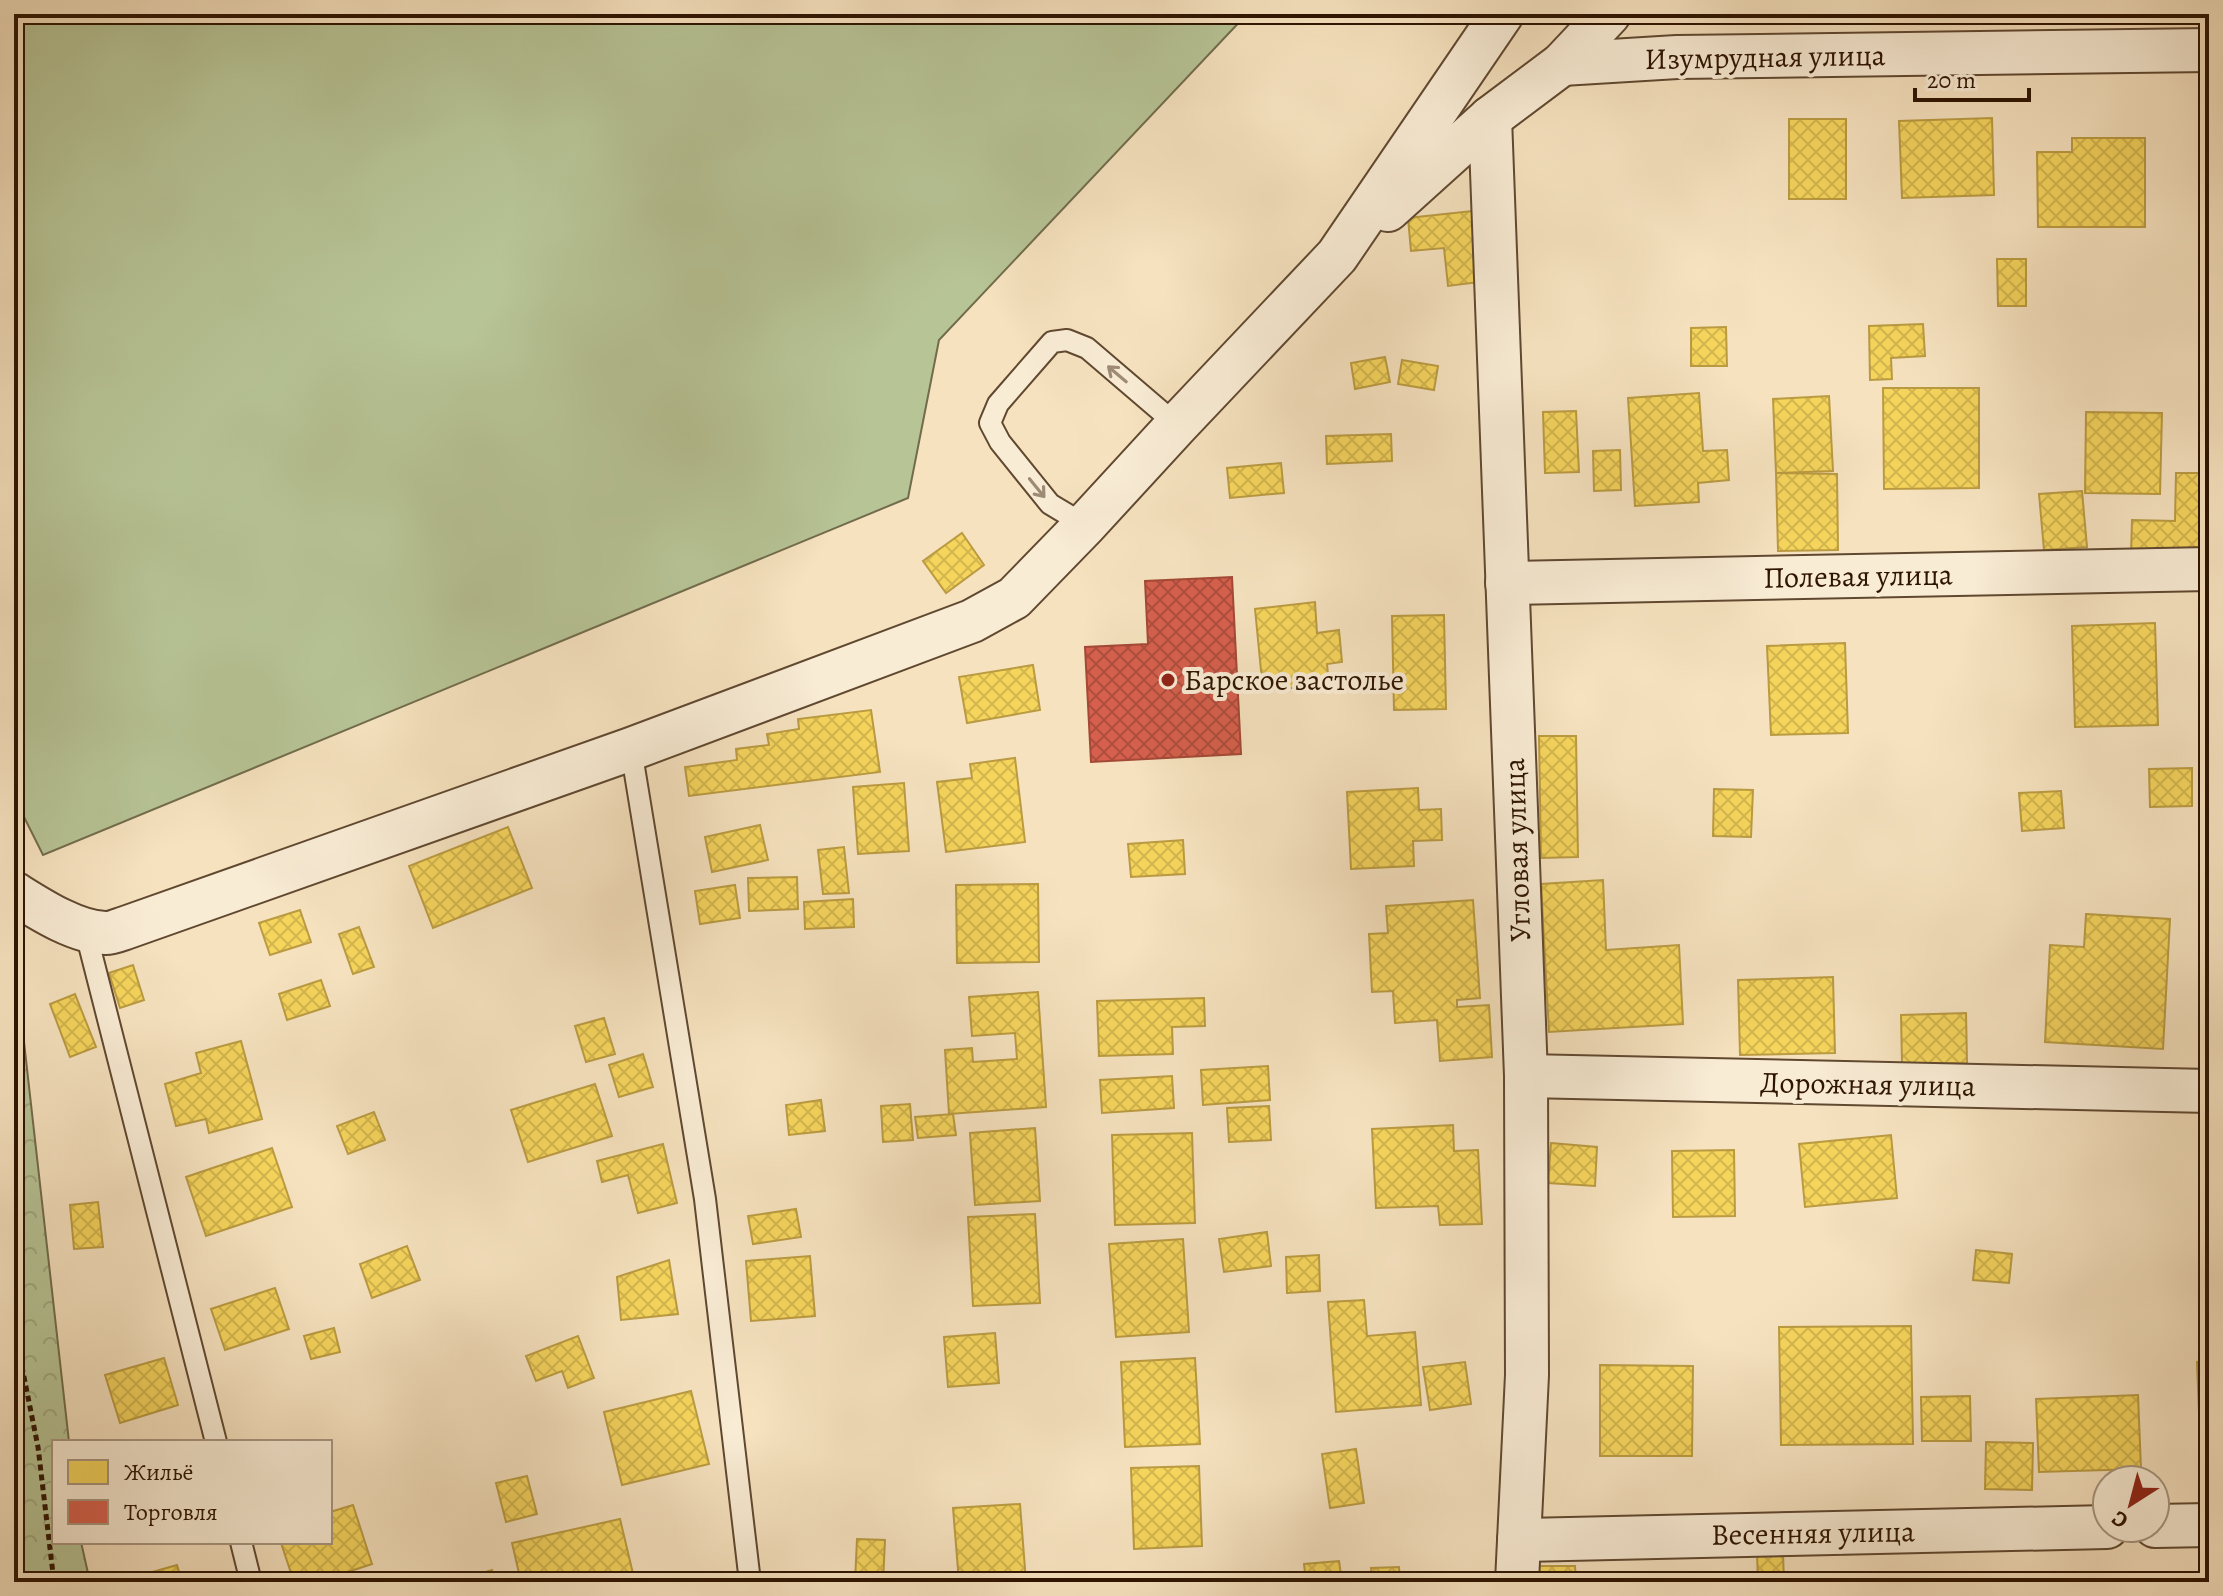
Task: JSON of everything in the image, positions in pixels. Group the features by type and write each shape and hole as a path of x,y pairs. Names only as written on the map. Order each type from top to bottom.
{"street":[{"path":"1337,256 1502,14"},
{"path":"14,893 40,910 85,929 107,933 125,928 631,749 972,621 1014,598 1337,256 1490,118 1562,64 1609,14"},
{"name":"Изумрудная улица","path":"1562,64 1677,57 2209,50"},
{"name":"Угловая улица","path":"1490,118 1526,1076 1527,1375 1517,1582"},
{"name":"Полевая улица","path":"1507,583 2209,569"},
{"name":"Дорожная улица","path":"1526,1076 2209,1091"},
{"path":"2171,1526 2209,1525"},
{"name":"Весенняя улица","path":"1519,1540 2091,1527"}],"lane":[{"path":"1085,525 1050,504 1000,442 990,423 998,404 1052,342 1067,340 1087,348 1177,425"},
{"path":"631,749 705,1199 750,1582"},
{"path":"85,929 215,1440"},
{"path":"242,1544 251,1582"}],"path":[{"path":"14,1327 38,1447 54,1582"}],"green space":[{"path":"14,14 1247,14 939,340 908,498 43,855 14,797"},
{"path":"14,953 69,1440 52,1440 52,1544 81,1544 90,1582 14,1582"}],"building: Жильё":[{"path":"1992,118 1994,195 1902,198 1899,121"},
{"path":"1789,119 1846,119 1846,199 1789,199"},
{"path":"2072,138 2145,138 2145,227 2038,227 2037,152 2072,152"},
{"path":"1472,211 1480,282 1448,286 1444,248 1411,251 1408,218"},
{"path":"1997,259 2026,259 2026,306 1998,306"},
{"path":"1923,324 1925,356 1891,358 1892,379 1870,380 1869,326"},
{"path":"1726,327 1727,366 1691,366 1691,328"},
{"path":"1385,357 1390,382 1355,389 1351,363"},
{"path":"1402,360 1438,366 1434,390 1398,384"},
{"path":"1883,388 1979,388 1979,488 1884,489"},
{"path":"1699,393 1703,451 1727,450 1729,480 1698,483 1699,502 1635,506 1628,398"},
{"path":"1829,396 1833,471 1776,473 1773,399"},
{"path":"1576,411 1579,472 1545,473 1543,412"},
{"path":"2086,412 2162,413 2160,494 2085,493"},
{"path":"1391,434 1392,461 1327,464 1326,436"},
{"path":"1620,450 1621,490 1594,491 1593,451"},
{"path":"1281,463 1284,493 1230,498 1227,468"},
{"path":"1776,473 1837,474 1838,550 1778,551"},
{"path":"2176,473 2209,473 2209,557 2131,555 2132,520 2175,521"},
{"path":"2082,491 2087,547 2044,550 2039,494"},
{"path":"962,533 984,565 946,593 923,561"},
{"path":"1315,602 1317,633 1339,630 1342,662 1327,664 1329,684 1263,691 1255,609"},
{"path":"1444,615 1446,709 1394,710 1392,616"},
{"path":"2155,623 2158,725 2075,727 2072,626"},
{"path":"1845,643 1848,733 1771,735 1767,646"},
{"path":"1033,665 1040,710 967,723 959,677"},
{"path":"871,710 880,772 689,796 685,767 737,760 736,749 769,745 767,734 799,729 798,719"},
{"path":"1539,736 1576,736 1578,857 1541,858"},
{"path":"1015,758 1025,842 946,852 937,782 972,778 970,764"},
{"path":"2192,768 2192,806 2150,807 2149,769"},
{"path":"904,783 909,851 858,854 853,787"},
{"path":"1418,788 1419,810 1441,809 1442,840 1413,841 1414,866 1351,869 1347,792"},
{"path":"1714,789 1753,790 1751,837 1713,836"},
{"path":"2061,791 2064,828 2022,831 2019,793"},
{"path":"760,825 768,860 712,872 705,837"},
{"path":"508,827 532,888 433,928 409,866"},
{"path":"1183,840 1185,874 1131,877 1128,844"},
{"path":"844,847 849,893 823,894 818,850"},
{"path":"797,877 798,909 749,911 748,878"},
{"path":"1603,880 1606,950 1679,945 1683,1024 1549,1032 1541,884"},
{"path":"1038,884 1039,962 957,963 956,885"},
{"path":"735,885 740,918 700,924 695,891"},
{"path":"853,899 854,927 805,929 804,902"},
{"path":"1473,900 1480,998 1457,1000 1457,1007 1489,1005 1492,1057 1440,1061 1437,1020 1395,1023 1393,991 1372,992 1369,934 1388,933 1386,906"},
{"path":"300,910 311,942 270,955 259,923"},
{"path":"2086,914 2170,919 2163,1049 2045,1042 2050,945 2084,947"},
{"path":"359,927 374,967 353,974 339,934"},
{"path":"133,965 144,1000 120,1008 109,973"},
{"path":"1833,977 1835,1053 1740,1055 1738,980"},
{"path":"321,980 330,1006 287,1020 279,994"},
{"path":"1038,992 1046,1107 949,1114 945,1050 972,1048 973,1062 1017,1059 1015,1033 972,1036 969,997"},
{"path":"75,994 96,1047 70,1057 50,1004"},
{"path":"1204,998 1205,1026 1172,1027 1173,1054 1099,1056 1097,1001"},
{"path":"1966,1013 1967,1063 1902,1064 1901,1015"},
{"path":"604,1018 615,1054 586,1062 575,1026"},
{"path":"241,1041 262,1119 209,1133 206,1119 176,1126 165,1084 201,1073 196,1053"},
{"path":"643,1054 653,1087 619,1097 609,1065"},
{"path":"1268,1066 1270,1100 1203,1105 1201,1070"},
{"path":"1172,1076 1174,1108 1102,1113 1100,1080"},
{"path":"595,1084 612,1136 528,1162 511,1110"},
{"path":"821,1100 825,1131 789,1135 786,1105"},
{"path":"910,1104 913,1140 883,1142 881,1106"},
{"path":"1269,1106 1271,1140 1229,1142 1227,1108"},
{"path":"374,1112 385,1140 348,1154 337,1126"},
{"path":"953,1114 956,1135 918,1138 915,1117"},
{"path":"1453,1125 1454,1151 1478,1150 1482,1224 1440,1225 1438,1206 1376,1208 1372,1129"},
{"path":"1035,1128 1040,1201 975,1205 970,1133"},
{"path":"1192,1133 1195,1223 1115,1225 1112,1135"},
{"path":"1891,1135 1897,1198 1805,1207 1799,1144"},
{"path":"1551,1143 1597,1147 1595,1186 1548,1183"},
{"path":"663,1144 677,1203 638,1213 628,1175 602,1182 597,1161"},
{"path":"272,1148 292,1207 206,1236 186,1177"},
{"path":"1734,1150 1735,1216 1673,1217 1672,1151"},
{"path":"98,1202 103,1247 74,1249 70,1205"},
{"path":"796,1209 801,1237 753,1244 748,1216"},
{"path":"1035,1214 1040,1303 973,1306 968,1217"},
{"path":"1267,1232 1271,1266 1224,1272 1219,1239"},
{"path":"1183,1239 1189,1332 1116,1337 1109,1244"},
{"path":"407,1246 420,1280 372,1298 360,1264"},
{"path":"1976,1250 2012,1254 2009,1283 1973,1280"},
{"path":"1319,1255 1320,1291 1287,1293 1286,1257"},
{"path":"810,1256 815,1316 751,1321 746,1261"},
{"path":"669,1260 678,1314 621,1320 617,1277"},
{"path":"275,1288 289,1329 225,1350 211,1309"},
{"path":"1364,1300 1367,1336 1415,1332 1421,1405 1336,1412 1328,1302"},
{"path":"1911,1326 1913,1444 1781,1445 1779,1327"},
{"path":"334,1328 340,1352 311,1359 304,1336"},
{"path":"995,1333 999,1383 948,1387 944,1337"},
{"path":"578,1336 594,1378 568,1388 562,1371 536,1381 526,1356"},
{"path":"164,1358 178,1405 120,1423 105,1375"},
{"path":"1195,1358 1200,1444 1125,1447 1121,1362"},
{"path":"2209,1361 2209,1487 2202,1488 2197,1362"},
{"path":"1465,1362 1471,1404 1430,1410 1423,1367"},
{"path":"1600,1365 1693,1366 1692,1456 1600,1456"},
{"path":"691,1391 709,1464 622,1485 604,1412"},
{"path":"2138,1395 2141,1464 2091,1464 2091,1470 2039,1472 2036,1399"},
{"path":"1970,1396 1971,1441 1922,1441 1921,1397"},
{"path":"1986,1442 2033,1443 2032,1490 1985,1489"},
{"path":"1356,1449 1364,1503 1330,1508 1322,1454"},
{"path":"1199,1466 1202,1546 1134,1549 1131,1468"},
{"path":"527,1476 537,1514 506,1522 496,1483"},
{"path":"1020,1504 1026,1582 959,1582 953,1508"},
{"path":"353,1505 372,1564 317,1582 294,1582 281,1544 332,1544 332,1511"},
{"path":"620,1519 635,1582 521,1582 512,1543"},
{"path":"857,1539 885,1540 883,1582 855,1582"},
{"path":"1757,1553 1783,1553 1784,1582 1758,1582"},
{"path":"1339,1561 1342,1582 1306,1582 1304,1564"},
{"path":"177,1565 182,1582 117,1582"},
{"path":"1528,1566 1575,1566 1576,1582 1529,1582"},
{"path":"1399,1567 1400,1582 1372,1582 1371,1568"},
{"path":"492,1570 495,1582 466,1582 465,1578"}],"building: Торговля":[{"path":"1232,577 1241,754 1091,762 1085,647 1148,644 1145,581"}],"place":[{"name":"Барское застолье","path":"1168,680"}]}
